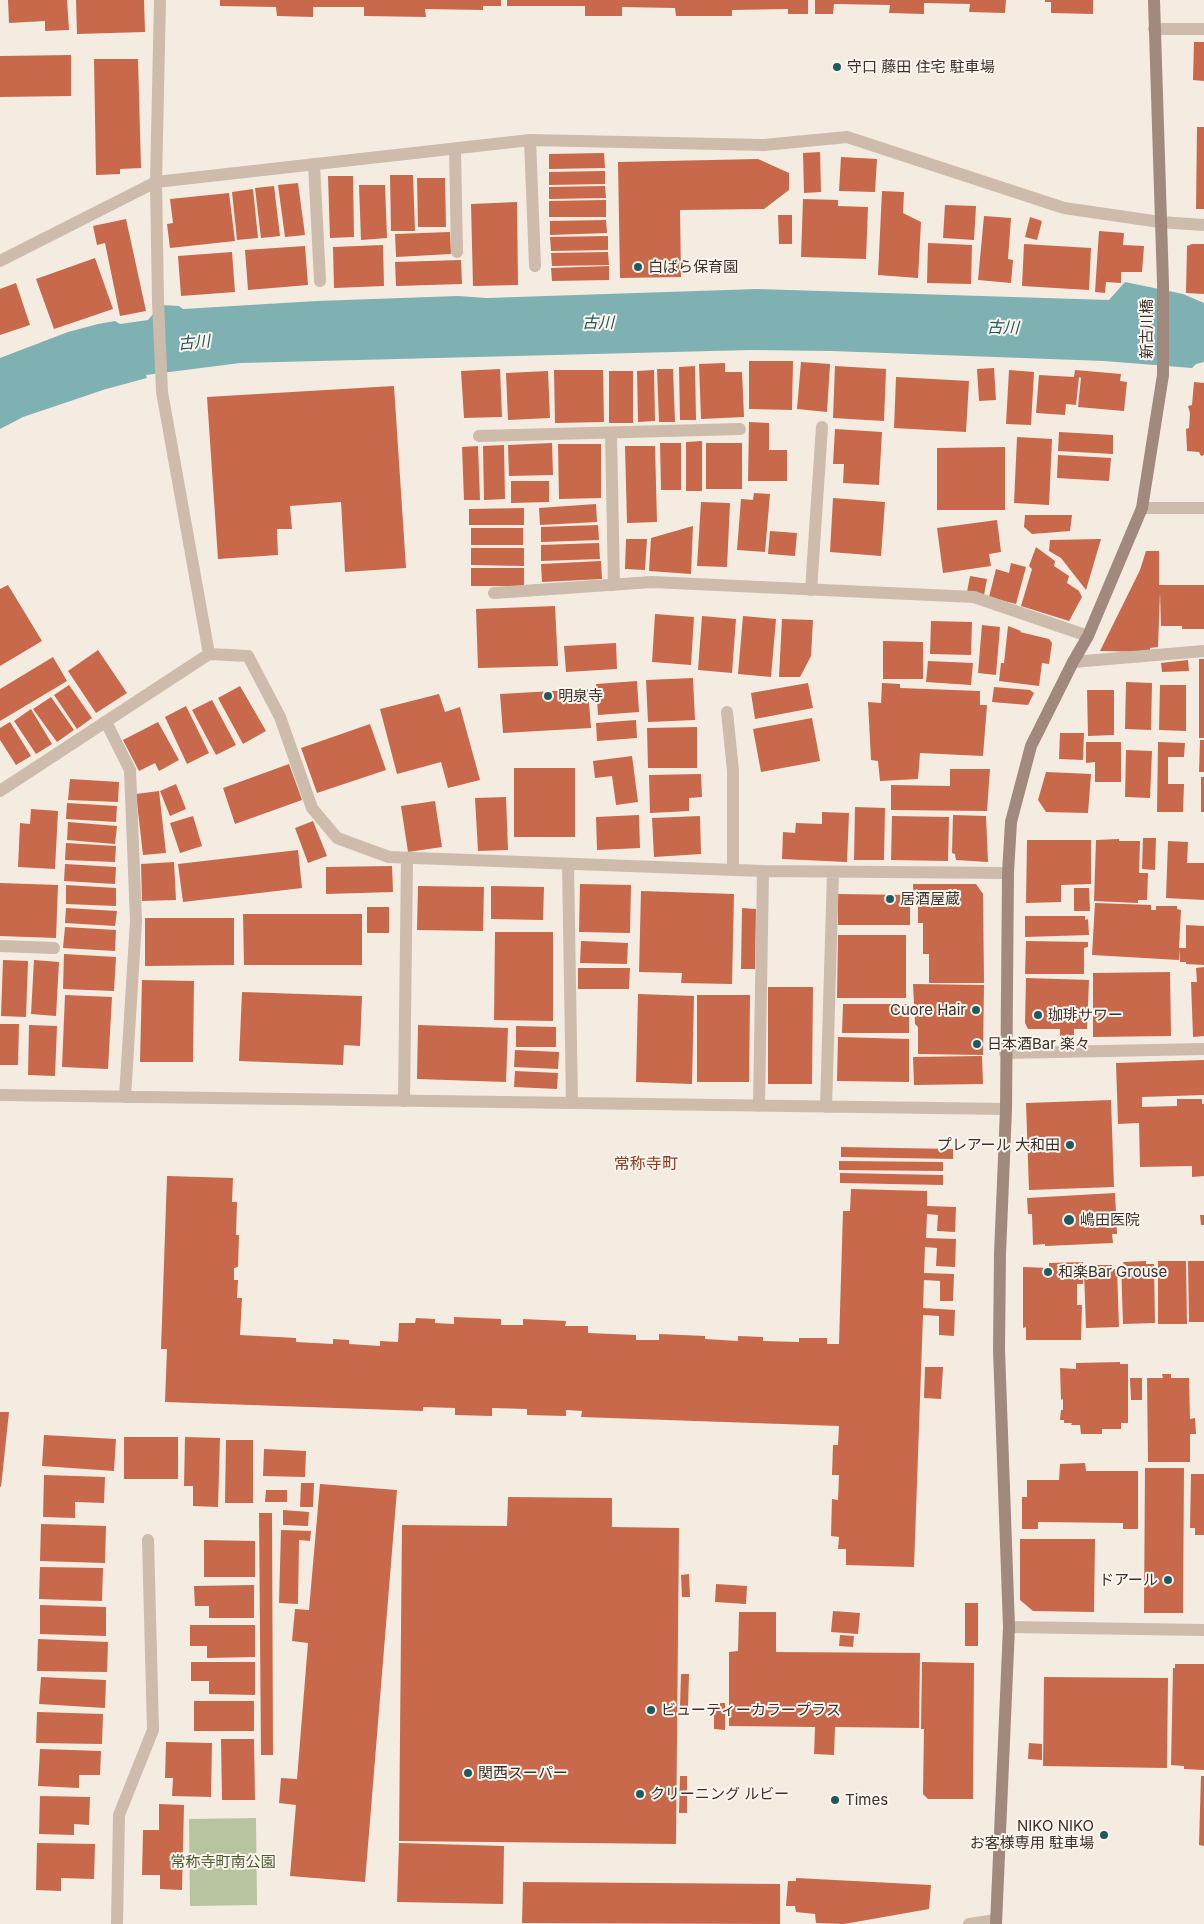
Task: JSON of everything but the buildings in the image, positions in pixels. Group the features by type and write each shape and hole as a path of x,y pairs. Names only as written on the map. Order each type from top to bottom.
{"street":[{"path":"160,0 156,182 162,392 209,654"},
{"name":"新古川橋","path":"996,1922 1009,1626 999,1350 1000,1254 1006,1109 1008,873 1011,822 1031,746 1088,636 1142,508 1163,375 1163,284 1154,0"},
{"path":"1154,29 1204,29"},
{"path":"0,262 156,182 530,140 764,145 847,136 1064,208 1160,222 1204,225"},
{"path":"530,140 535,266"},
{"path":"455,149 457,252"},
{"path":"314,164 320,281"},
{"path":"811,590 822,427"},
{"path":"479,436 740,429"},
{"path":"611,432 614,585"},
{"path":"1142,508 1204,508"},
{"path":"494,593 652,582 974,597 1088,636"},
{"path":"1073,662 1204,651"},
{"path":"0,791 209,654 248,656 280,717 312,808 336,838 389,857 764,871 1008,873"},
{"path":"726,712 733,771 733,870"},
{"path":"106,722 130,770 136,921 126,1097"},
{"path":"404,1100 407,858"},
{"path":"568,864 572,1103"},
{"path":"759,1106 764,871"},
{"path":"826,1107 833,872"},
{"path":"0,946 54,948"},
{"path":"1005,1053 1204,1049"},
{"path":"0,1095 1006,1109"},
{"path":"118,1924 119,1815 152,1730 148,1540"},
{"path":"1009,1626 1204,1630"},
{"path":"969,1924 996,1922"}],"green space":[{"name":"常称寺町南公園","path":"256,1818 257,1905 190,1906 189,1819"}],"water":[{"name":"古川","path":"1125,282 1183,294 1204,303 1204,362 1196,364 1192,368 1104,361 832,351 751,350 240,363 146,375 147,378 106,389 23,417 0,429 0,358 68,332 98,324 115,321 120,324 148,320 161,305 179,306 183,309 317,301 458,296 487,298 757,289 1109,300"}],"place":[{"name":"守口 藤田 住宅 駐車場","path":"837,67"},
{"name":"白ばら保育園","path":"638,267"},
{"name":"明泉寺","path":"548,696"},
{"name":"居酒屋蔵","path":"890,899"},
{"name":"Cuore Hair","path":"976,1010"},
{"name":"珈琲サワー","path":"1038,1015"},
{"name":"日本酒Bar 楽々","path":"977,1044"},
{"name":"プレアール 大和田","path":"1070,1145"},
{"name":"嶋田医院","path":"1069,1220"},
{"name":"和楽Bar Grouse","path":"1048,1272"},
{"name":"ドアール","path":"1168,1580"},
{"name":"ビューティーカラープラス","path":"651,1710"},
{"name":"関西スーパー","path":"468,1773"},
{"name":"クリーニング ルビー","path":"640,1794"},
{"name":"Times","path":"835,1800"},
{"name":"NIKO NIKO お客様専用 駐車場","path":"1104,1835"}],"district":[{"name":"常称寺町","path":"646,1164"}]}
